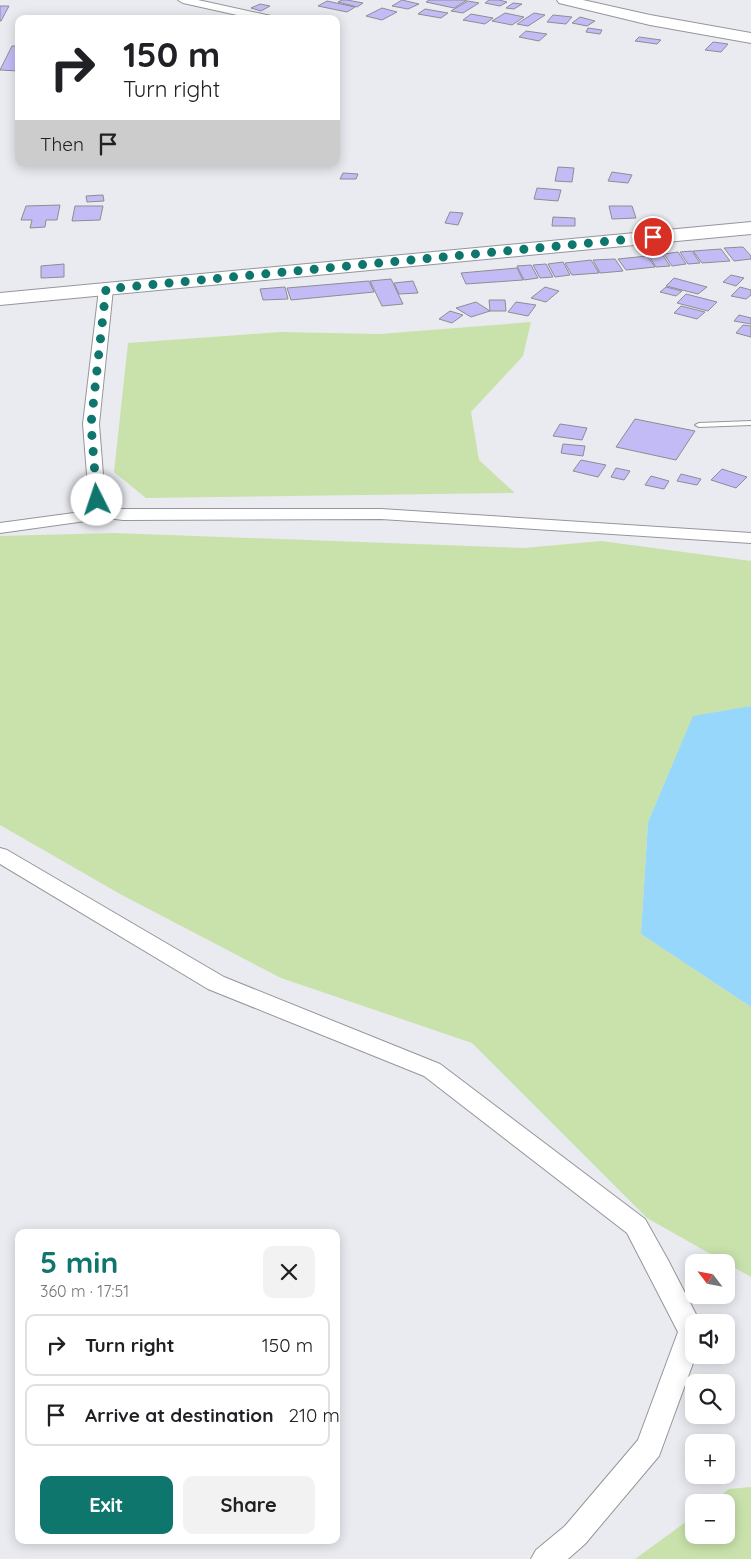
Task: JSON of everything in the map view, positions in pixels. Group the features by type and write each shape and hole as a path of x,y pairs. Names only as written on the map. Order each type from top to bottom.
{"main road":[{"path":"564,0 650,20 751,38"},
{"path":"0,299 751,228"}],"street":[{"path":"183,0 253,15"},
{"path":"214,6 226,0"},
{"path":"106,289 91,424 97,500 108,512"},
{"path":"0,528 108,512 123,515 381,514 689,536 751,538"},
{"path":"0,855 216,982 432,1070 636,1226 660,1267 691,1332 649,1447 575,1535 546,1559"}],"lane":[{"path":"699,425 751,423"}],"green space":[{"path":"531,322 523,356 471,412 479,460 515,493 146,498 114,472 128,343 280,332 380,334"},
{"path":"114,533 524,548 601,541 751,561 751,706 693,717 648,822 641,934 751,1007 751,1277 735,1268 735,1254 710,1254 647,1218 472,1043 281,978 120,894 0,825 0,536"},
{"path":"751,1487 751,1559 635,1559 685,1523 685,1544 735,1544 735,1494 722,1494 729,1489"}],"water":[{"path":"751,706 751,1007 641,934 648,822 693,716"}],"building":[{"path":"342,0 363,3 357,7 338,2"},
{"path":"402,0 419,4 408,9 392,6"},
{"path":"429,0 467,0 454,8 426,2"},
{"path":"489,0 507,2 500,6 485,3"},
{"path":"327,1 355,7 347,12 318,6"},
{"path":"468,1 479,3 463,13 451,11"},
{"path":"513,3 522,4 514,9 506,8"},
{"path":"260,4 270,6 261,11 251,8"},
{"path":"0,6 9,6 1,21 0,21"},
{"path":"382,8 397,12 382,20 366,16"},
{"path":"425,9 448,13 441,18 418,14"},
{"path":"505,13 524,17 512,25 492,21"},
{"path":"534,13 545,15 528,26 517,24"},
{"path":"471,14 493,18 485,24 463,20"},
{"path":"553,15 572,17 566,24 547,22"},
{"path":"580,17 595,21 587,26 572,23"},
{"path":"588,28 602,30 600,34 586,32"},
{"path":"526,31 547,34 539,41 519,37"},
{"path":"639,37 661,40 657,44 635,41"},
{"path":"713,42 728,44 721,52 705,50"},
{"path":"12,46 15,46 15,71 0,70"},
{"path":"558,167 574,168 572,182 555,181"},
{"path":"612,172 632,175 628,183 608,181"},
{"path":"343,173 358,174 356,179 340,179"},
{"path":"537,188 561,190 558,201 534,199"},
{"path":"103,195 104,201 87,202 86,196"},
{"path":"60,205 57,220 46,220 45,227 30,228 32,220 21,220 26,206"},
{"path":"75,206 103,206 100,220 72,221"},
{"path":"609,206 632,206 636,218 612,219"},
{"path":"450,212 463,213 458,225 445,223"},
{"path":"553,217 575,218 575,226 552,226"},
{"path":"743,247 751,256 751,259 734,261 724,248"},
{"path":"721,249 730,261 702,263 693,251"},
{"path":"692,251 700,263 688,264 680,252"},
{"path":"678,252 686,264 672,266 664,254"},
{"path":"662,254 670,266 656,267 649,256"},
{"path":"647,256 655,267 626,270 618,259"},
{"path":"615,259 623,271 600,273 593,260"},
{"path":"591,260 599,273 572,275 565,263"},
{"path":"563,262 570,275 555,277 548,264"},
{"path":"64,264 64,277 41,278 41,266"},
{"path":"546,264 553,277 540,278 533,265"},
{"path":"531,265 538,278 524,280 517,266"},
{"path":"517,268 523,280 466,284 461,273"},
{"path":"731,275 744,278 736,286 723,282"},
{"path":"674,278 707,287 698,294 666,286"},
{"path":"391,279 403,304 382,306 370,281"},
{"path":"369,281 374,292 291,300 287,288"},
{"path":"413,281 418,293 399,294 394,283"},
{"path":"285,287 288,299 263,300 260,289"},
{"path":"545,287 559,291 546,302 531,298"},
{"path":"666,287 682,291 676,296 660,292"},
{"path":"740,287 751,290 751,295 746,299 731,296"},
{"path":"686,294 717,302 708,311 677,303"},
{"path":"489,300 505,300 506,311 490,311"},
{"path":"476,302 490,311 471,317 456,308"},
{"path":"516,302 536,305 528,316 508,312"},
{"path":"681,306 705,312 697,319 674,313"},
{"path":"450,311 463,315 452,323 439,319"},
{"path":"739,315 751,318 751,324 734,321"},
{"path":"743,325 751,326 751,337 736,333"},
{"path":"635,419 695,431 676,460 616,447"},
{"path":"560,424 587,428 582,440 553,436"},
{"path":"563,444 585,446 583,456 561,453"},
{"path":"581,460 606,465 598,477 573,471"},
{"path":"616,468 630,471 624,480 611,477"},
{"path":"722,469 747,477 736,488 711,480"},
{"path":"681,474 701,479 697,485 677,481"},
{"path":"651,476 669,481 664,489 645,485"}],"route":[{"path":"97,500 91,424 106,289 653,237"}]}
